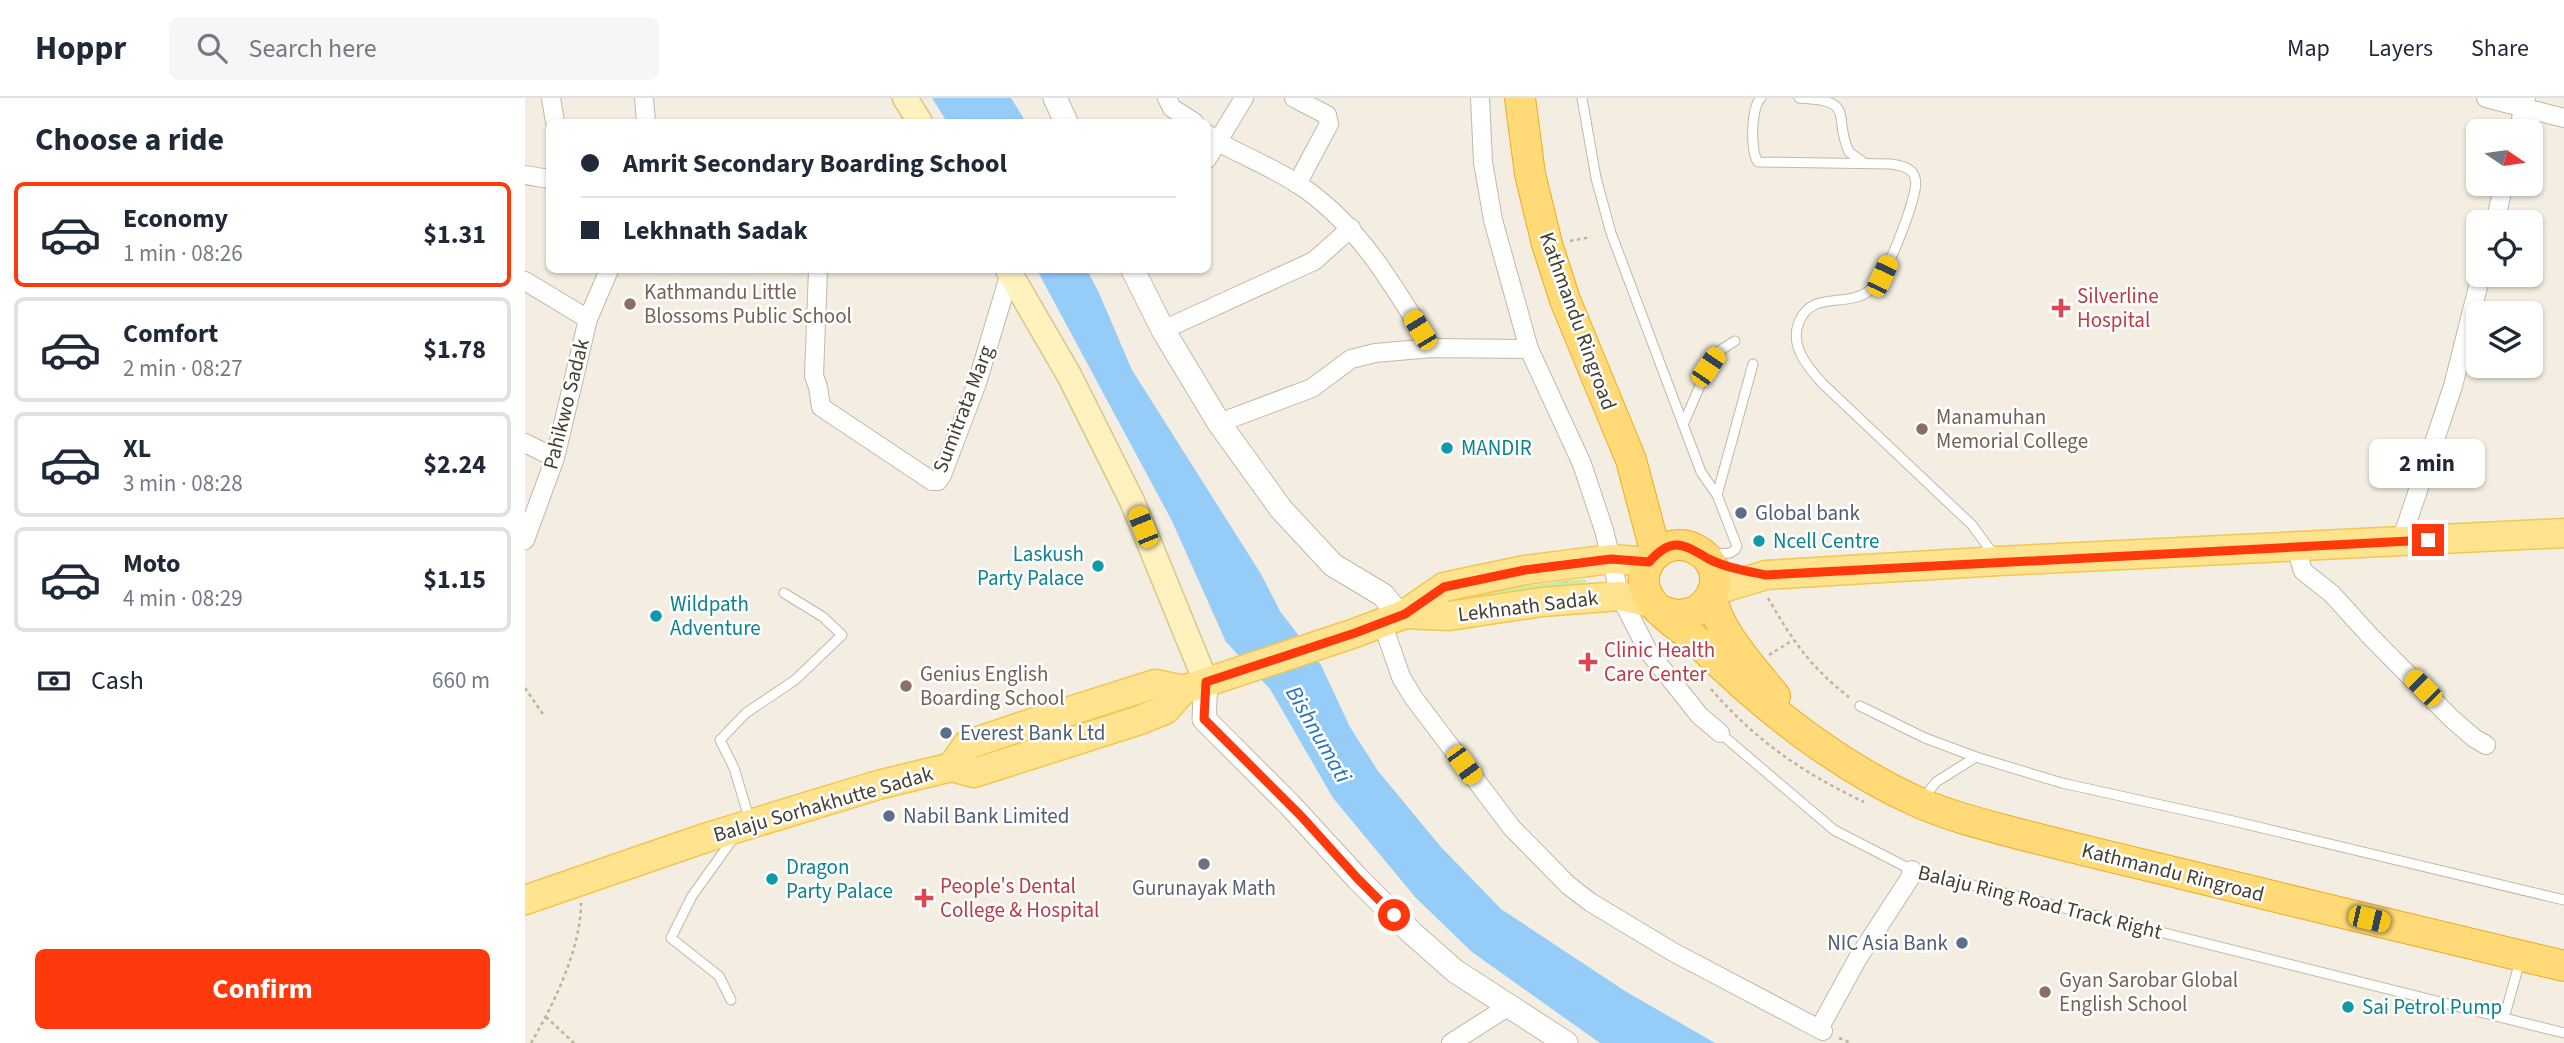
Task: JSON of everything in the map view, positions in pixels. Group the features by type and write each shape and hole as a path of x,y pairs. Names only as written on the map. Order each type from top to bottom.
{"highway":[{"name":"Kathmandu Ringroad","path":"1520,98 1530,174 1547,244 1565,300 1631,460 1671,523 1702,554 1714,574 1712,604 1720,621 1801,730"},
{"name":"Kathmandu Ringroad","path":"1631,460 1652,558 1644,583 1655,607 1684,629 1765,705 1854,766 1920,803 1976,822 2049,841 2564,966"},
{"path":"1652,558 1663,549 1681,545 1702,554"},
{"path":"1655,607 1669,615 1690,615 1699,610 1712,593"}],"main road":[{"path":"905,98 918,119"},
{"path":"1010,273 1069,374 1132,501 1195,686"},
{"path":"1712,593 1766,575 2564,533"},
{"path":"1702,554 1742,570 1766,575"},
{"name":"Lekhnath Sadak","path":"1195,686 1396,617 1444,587 1525,570 1611,559 1652,558"},
{"name":"Lekhnath Sadak","path":"1396,617 1449,615 1542,602 1620,596 1655,607"},
{"name":"Balaju Sorhakhutte Sadak","path":"525,900 746,825 878,785 952,767 974,773 1137,721 1165,710 1195,686"}],"street":[{"path":"551,98 554,119"},
{"path":"644,98 646,119"},
{"path":"1055,98 1065,119"},
{"path":"1167,98 1172,108 1189,119"},
{"path":"1244,98 1213,138 1297,184 1339,216 1379,263 1432,348"},
{"path":"1294,98 1327,115 1329,124 1297,184"},
{"name":"Balaju Ring Road Track Right","path":"1480,98 1483,162 1493,220 1529,349 1582,464 1604,530 1620,596 1648,651 1699,715 1720,733"},
{"path":"2486,98 2525,103 2564,118"},
{"path":"525,175 546,178"},
{"path":"1163,330 1314,261 1351,228"},
{"name":"Pahikwo Sadak","path":"525,540 529,518 555,458 588,319 608,273"},
{"name":"Sumitrata Marg","path":"818,273 814,376 821,407 932,481 938,481 942,475 968,406 1008,273"},
{"path":"1134,273 1163,330 1219,423 1282,509 1333,565 1383,595 1396,617 1401,677 1413,697 1512,828 1568,885 1590,902 1673,952 1821,1030 1858,958 1910,878 1912,870"},
{"path":"525,281 588,319"},
{"path":"2401,541 2453,386 2478,287"},
{"path":"1219,423 1312,388 1351,359 1375,353 1432,348 1529,349"},
{"path":"525,443 555,458"},
{"path":"2296,548 2303,571 2332,594 2369,636 2451,718 2486,745"},
{"path":"1195,686 1204,719 1297,811 1358,879 1412,933 1455,971 1566,1043"},
{"path":"1451,1043 1509,1006"}],"lane":[{"path":"1582,98 1596,177 1611,233 1700,472 1717,495 1737,546 1730,553 1702,554"},
{"path":"1761,98 1756,102 1755,108 1753,146 1756,160 1781,163 1901,165 1913,172 1916,181 1908,213 1882,276 1860,297 1817,303 1803,314 1797,329 1800,357 1822,383 1972,525 1999,561"},
{"path":"1799,98 1826,100 1838,108 1843,119 1849,152 1865,163"},
{"path":"1683,425 1708,367 1719,351 1735,341"},
{"path":"1717,495 1753,365"},
{"path":"731,1000 719,976 671,938 692,896 746,825 734,768 720,740 746,713 795,680 842,635 823,617 785,593"},
{"path":"1860,706 1925,738 2061,783 2564,900"},
{"name":"Balaju Ring Road Track Right","path":"1720,733 1834,830 1912,870 2564,1033"},
{"path":"1920,803 1936,782 1976,757"},
{"path":"2504,1018 2521,956"}],"path":[{"path":"1766,575 1764,592 1805,658 1827,680 1860,706"},
{"path":"525,688 545,717"},
{"path":"531,1043 546,1017 574,948 581,917 577,883"},
{"path":"546,1017 574,1043"}],"green space":[{"path":"1584,579 1587,581 1584,584 1498,594 1445,604 1445,601 1495,589"}],"water":[{"path":"932,98 1011,98 1024,119 945,119"},
{"name":"Bishnumati","path":"1039,273 1089,273 1132,370 1261,574 1280,611 1321,665 1350,727 1378,771 1441,847 1501,909 1625,991 1715,1043 1600,1043 1472,952 1416,898 1333,798 1270,689 1226,642 1172,521"}],"place":[{"name":"Kathmandu Little Blossoms Public School","path":"630,304"},
{"name":"Silverline Hospital","path":"2061,308"},
{"name":"Manamuhan Memorial College","path":"1922,429"},
{"name":"MANDIR","path":"1447,448"},
{"name":"Global bank","path":"1741,513"},
{"name":"Ncell Centre","path":"1759,541"},
{"name":"Laskush Party Palace","path":"1098,566"},
{"name":"Wildpath Adventure","path":"656,616"},
{"name":"Clinic Health Care Center","path":"1588,662"},
{"name":"Genius English Boarding School","path":"906,686"},
{"name":"Everest Bank Ltd","path":"946,733"},
{"name":"Nabil Bank Limited","path":"889,816"},
{"name":"Gurunayak Math","path":"1204,864"},
{"name":"Dragon Party Palace","path":"772,879"},
{"name":"People's Dental College & Hospital","path":"924,898"},
{"name":"NIC Asia Bank","path":"1962,943"},
{"name":"Gyan Sarobar Global English School","path":"2045,992"},
{"name":"Sai Petrol Pump","path":"2348,1007"}],"route":[{"path":"1394,915 1301,816 1204,719 1206,682 1405,614 1444,587 1525,570 1611,559 1649,562 1663,549 1672,546 1689,546 1706,557 1742,570 1766,575 2428,540"}]}
